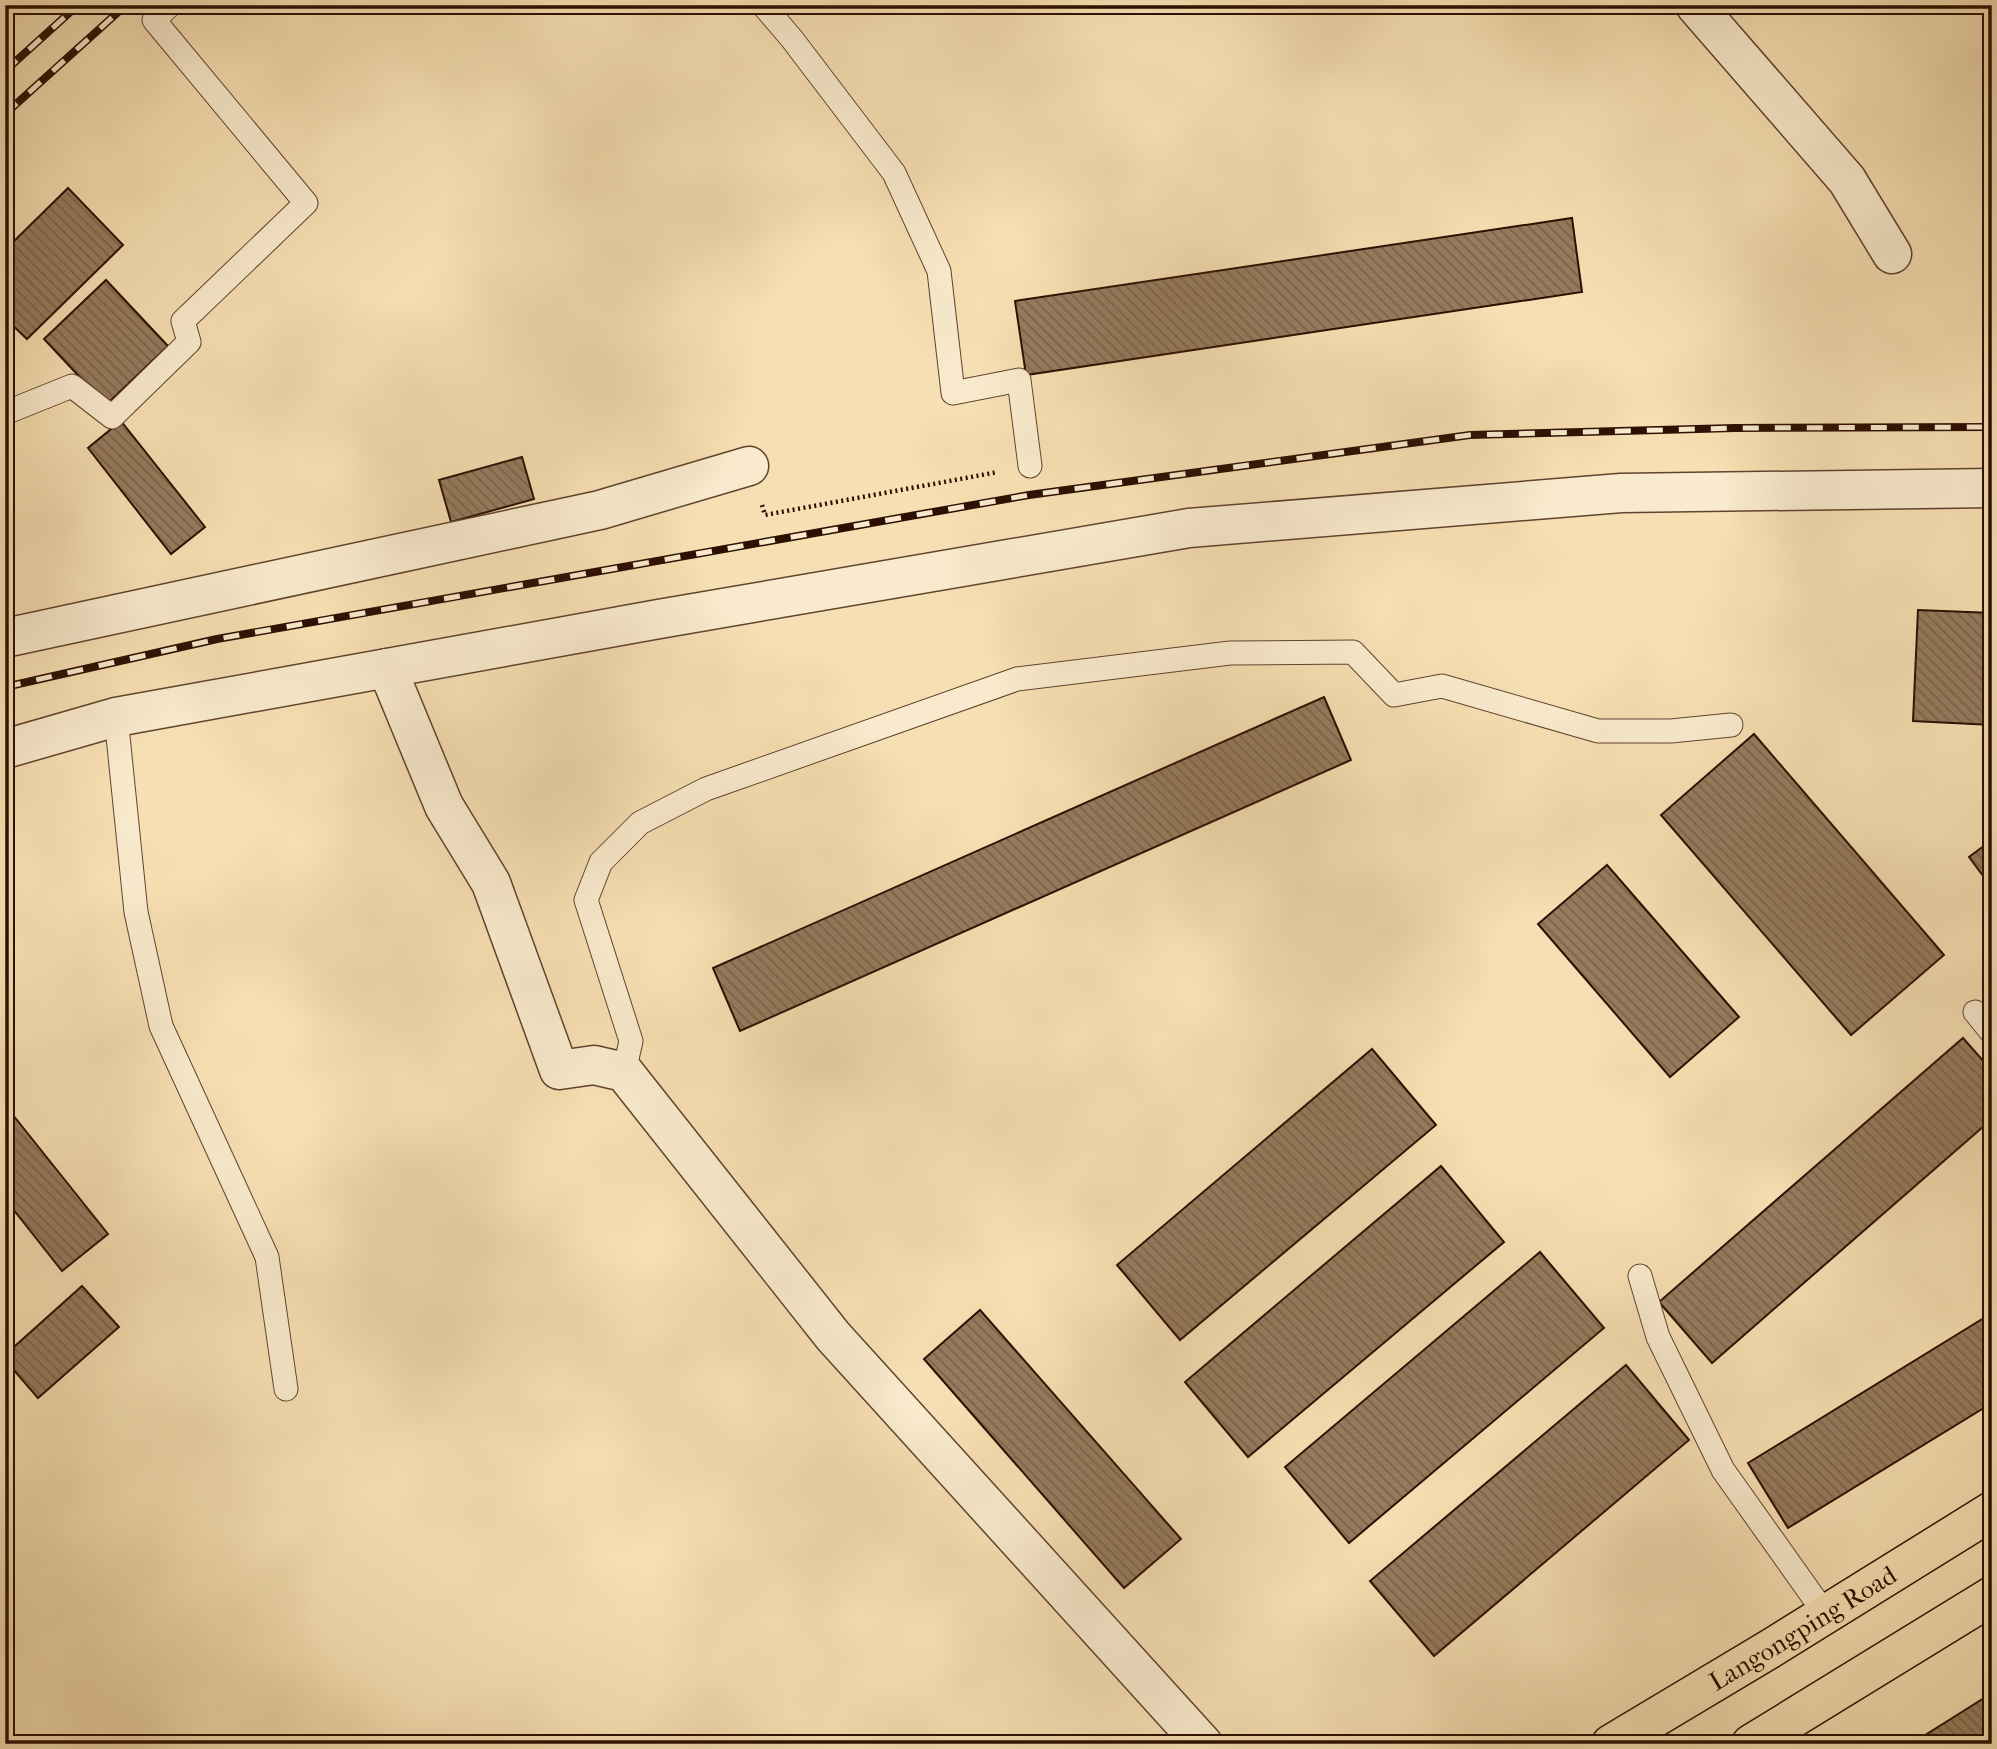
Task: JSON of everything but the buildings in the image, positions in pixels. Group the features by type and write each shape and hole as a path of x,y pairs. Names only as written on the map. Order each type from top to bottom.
{"highway":[{"name":"Langongping Road","path":"1611,1744 1826,1615 1992,1511"},
{"path":"1751,1744 1992,1596"}],"street":[{"path":"1695,5 1847,180 1892,254"},
{"path":"5,638 600,510 749,466"},
{"path":"5,749 116,717 1189,527 1621,493 1992,488"},
{"path":"387,668 444,806 491,883 559,1070 594,1065 624,1072 833,1336 1203,1744"}],"lane":[{"path":"5,413 72,386 112,418 189,342 183,321 306,203 154,20 170,5"},
{"path":"763,5 894,173 939,271 953,393 1019,380 1030,466"},
{"path":"624,1072 632,1041 586,900 601,862 640,822 705,789 1017,679 1230,653 1353,652 1394,695 1442,686 1598,731 1671,731 1731,725"},
{"path":"116,717 136,912 161,1026 267,1256 286,1389"},
{"path":"1975,1012 1992,1033"},
{"path":"1640,1276 1658,1336 1723,1470 1826,1615"}],"path":[{"path":"749,466 765,515 1030,466"}],"railway":[{"path":"5,71 78,5"},
{"path":"5,114 126,5"},
{"path":"5,687 217,639 1029,495 1470,435 1735,428 1992,427"}]}
